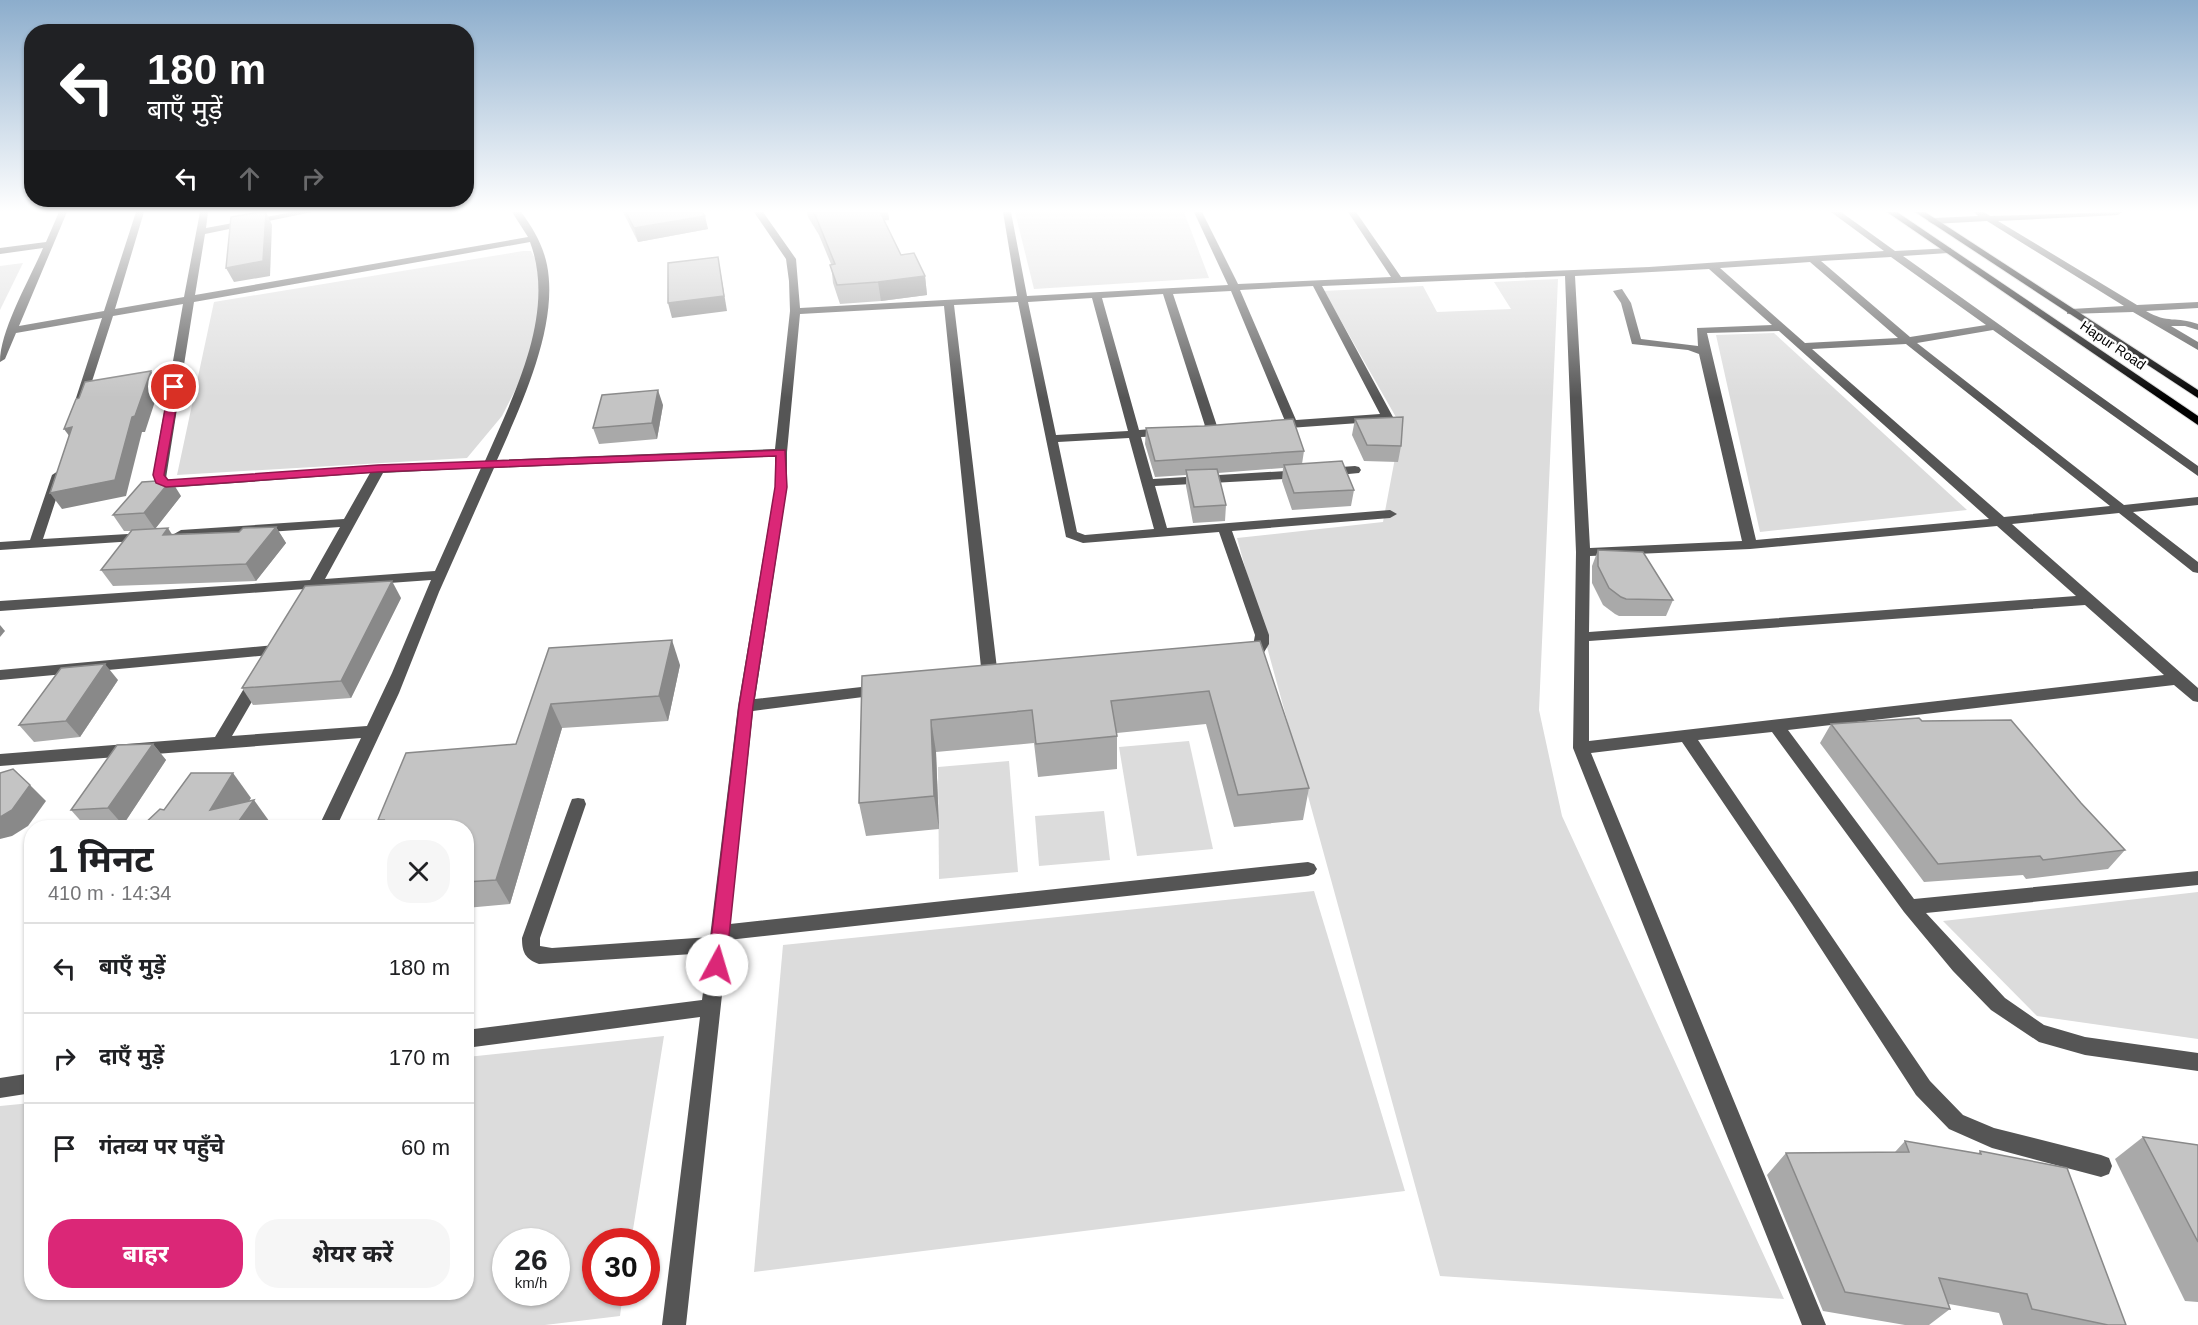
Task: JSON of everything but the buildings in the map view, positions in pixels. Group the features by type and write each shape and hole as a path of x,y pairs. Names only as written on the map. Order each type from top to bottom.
{"main road":[{"name":"Hapur Road","path":"1983,274 2198,421"},
{"name":"Hapur Road","path":"2013,274 2198,395"}],"street":[{"path":"0,359 36,274"},
{"path":"78,412 122,274"},
{"path":"194,274 159,475 160,480 166,484 378,469 781,452"},
{"path":"10,331 334,274"},
{"path":"331,820 386,706 440,575 490,464 530,358 541,321 544,274"},
{"path":"674,1325 746,706 781,487 781,452 795,311 792,274"},
{"path":"1018,274 1073,537 1083,539 1162,534 1390,514"},
{"path":"1228,274 1292,424"},
{"path":"1394,274 1399,281"},
{"path":"795,311 1234,287 1535,274"},
{"path":"1570,274 1583,552 1581,748 1814,1325"},
{"path":"1721,274 2197,695"},
{"path":"1829,274 1908,341 2198,569"},
{"path":"1920,274 2198,472"},
{"path":"2079,274 2198,347"},
{"path":"1258,426 1387,417 1316,283"},
{"path":"1167,291 1212,429"},
{"path":"1618,291 1626,303 1636,342 1690,347 1704,352"},
{"path":"1096,295 1162,534"},
{"path":"949,302 990,677"},
{"path":"2071,312 2198,305"},
{"path":"2160,323 2186,323 2198,327"},
{"path":"1802,346 1908,341 1994,327"},
{"path":"1750,545 1704,352 1701,330 1781,328"},
{"path":"1051,439 1178,431"},
{"path":"35,544 60,467"},
{"path":"304,602 378,469"},
{"path":"1147,483 1355,470"},
{"path":"1583,552 1750,545 1843,538 2198,501"},
{"path":"0,546 348,524"},
{"path":"1224,654 1258,650 1262,644 1262,635 1225,529"},
{"path":"0,606 440,575"},
{"path":"1582,637 2090,600"},
{"path":"0,675 278,646 219,744"},
{"path":"1581,748 2177,679"},
{"path":"746,706 897,688"},
{"path":"1777,726 1910,907 1960,965 1998,1004 2039,1033 2085,1046 2198,1062"},
{"path":"0,759 372,731"},
{"path":"1686,736 1798,899 1923,1088 1956,1122 1992,1138 2101,1166"},
{"path":"578,804 531,938 531,950 539,956 720,938 1308,869"},
{"path":"1910,907 2198,878"},
{"path":"474,1038 712,1007"},
{"path":"0,1088 24,1084"}],"shaded area":[{"path":"0,274 18,274 0,310"},
{"path":"385,274 543,274 544,276 541,321 528,365 502,416 467,458 177,475 214,302"},
{"path":"1030,274 1207,274 1209,278 1034,289"},
{"path":"1558,279 1539,710 1562,816 1784,1299 1440,1276 1237,538 1383,522 1401,426 1324,291 1423,286 1437,312 1511,309 1494,282"},
{"path":"1774,333 1967,510 1760,532 1716,335"},
{"path":"1189,741 1213,849 1137,856 1119,747"},
{"path":"1009,761 1018,872 939,879 938,767"},
{"path":"1104,811 1110,860 1039,866 1035,816"},
{"path":"1314,891 1405,1191 754,1272 783,945"},
{"path":"2198,892 2198,1039 2037,1016 1943,921"},
{"path":"664,1036 633,1228 582,1228 582,1306 621,1306 620,1316 545,1325 0,1325 0,1106 24,1104 24,1300 474,1300 474,1056"}],"route":[{"path":"174,387 159,475 160,480 166,484 378,469 781,452 781,487 746,706 717,965"}]}
